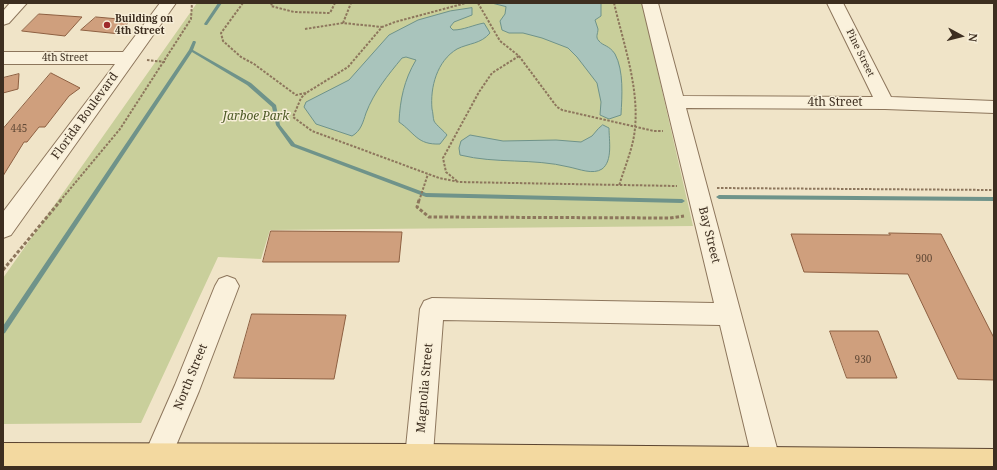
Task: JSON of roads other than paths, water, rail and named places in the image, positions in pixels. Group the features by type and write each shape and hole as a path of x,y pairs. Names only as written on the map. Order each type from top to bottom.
{"main road":[{"path":"3,457 155,462 767,464 994,463"}],"street":[{"path":"3,20 20,3"},
{"name":"Florida Boulevard","path":"3,229 168,3"},
{"name":"Bay Street","path":"650,3 767,464"},
{"name":"Pine Street","path":"835,3 885,103"},
{"name":"4th Street","path":"3,58 128,58"},
{"name":"4th Street","path":"676,102 885,103 994,107"},
{"name":"North Street","path":"155,462 186,391 228,286"},
{"name":"Magnolia Street","path":"418,462 432,309 729,314"}],"water":[{"path":"492,3 600,3 601,16 595,20 598,29 597,38 601,43 613,51 618,61 622,84 621,115 609,119 600,115 601,102 597,83 568,48 542,38 523,33 509,33 502,30 500,21 505,14 506,7"},
{"path":"472,8 472,15 454,22 450,27 453,30 457,30 484,23 490,33 483,39 461,47 450,54 444,60 436,75 432,92 434,121 447,135 440,144 426,143 417,138 399,122 403,90 408,75 416,60 406,57 402,58 382,84 369,105 360,129 352,136 316,124 304,107 306,102 349,80 389,35 418,20 450,11"},
{"path":"603,125 609,128 609,156 608,161 602,169 594,172 555,164 474,158 460,155 459,148 461,141 470,135 503,141 556,140 581,142 592,136"}],"waterway":[{"path":"206,24 220,3"},
{"path":"191,50 194,42"},
{"path":"3,331 191,50"},
{"path":"191,50 249,84 274,106 278,125 293,145 426,195 682,201"},
{"path":"719,197 994,199"}],"place":[{"name":"Building on 4th Street","path":"107,25"}],"park label":[{"name":"Jarboe Park","path":"256,117"}]}
